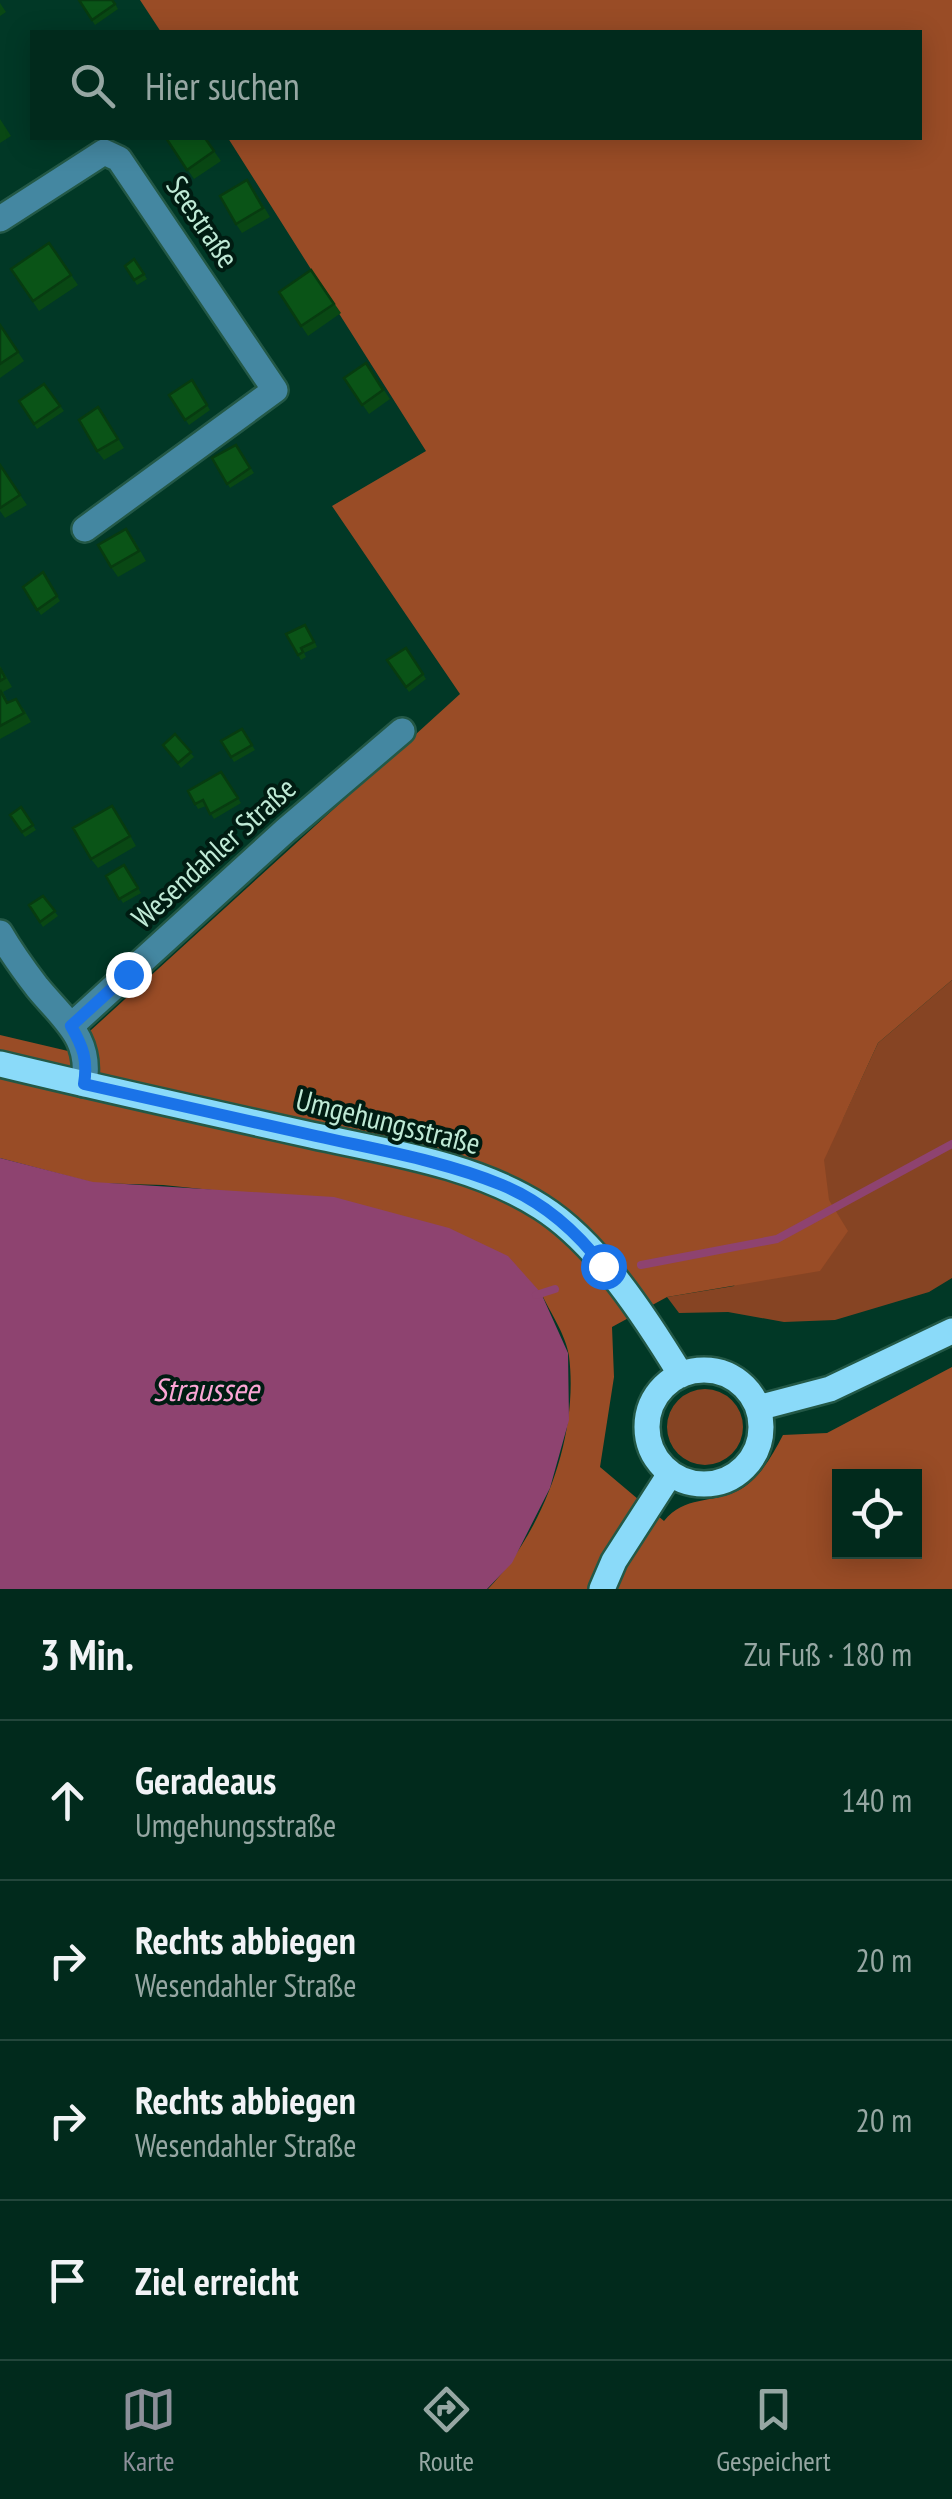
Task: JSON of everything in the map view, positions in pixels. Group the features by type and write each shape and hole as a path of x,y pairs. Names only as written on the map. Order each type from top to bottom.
{"main road":[{"name":"Umgehungsstraße","path":"0,1064 396,1154 504,1186 544,1208 583,1240 681,1375"},
{"path":"758,1408 830,1389 952,1331"},
{"path":"699,1370 735,1379 758,1408 761,1426 751,1460 722,1482 704,1485 670,1474 650,1446 648,1413 655,1397 681,1375 699,1370"},
{"path":"602,1589 614,1561 670,1474"}],"street":[{"name":"Seestraße","path":"0,219 104,152 119,159 275,390 85,529"},
{"name":"Wesendahler Straße","path":"71,1026 286,830 402,731"},
{"path":"0,934 83,1047 87,1064 84,1084"}],"shaded area":[{"path":"140,0 952,0 952,980 878,1043 824,1160 829,1200 848,1231 820,1271 667,1297 612,1327 614,1377 600,1467 664,1521 681,1507 727,1495 752,1481 783,1435 827,1433 952,1367 952,1589 488,1589 508,1566 540,1511 553,1481 568,1418 569,1356 541,1293 260,1195 94,1183 0,1158 0,1035 68,1051 460,694 332,506 426,451 229,140 922,140 922,30 160,30"},
{"path":"952,980 952,1278 929,1292 835,1320 784,1322 728,1312 679,1313 667,1297 734,1286 843,1118 878,1043"},
{"path":"705,1389 732,1400 743,1427 732,1454 705,1465 678,1454 667,1427 678,1400"}],"water":[{"name":"Straussee","path":"0,1158 93,1182 334,1197 449,1228 508,1256 541,1293 568,1353 569,1420 550,1488 512,1563 487,1589 0,1589"}],"building":[{"path":"79,0 112,0 115,4 92,20"},
{"path":"167,140 206,140 214,151 187,170"},
{"path":"247,180 263,208 236,224 220,196"},
{"path":"49,243 71,275 33,301 11,269"},
{"path":"134,259 144,274 134,280 125,266"},
{"path":"311,270 334,304 301,326 279,292"},
{"path":"0,325 18,352 0,364"},
{"path":"366,363 383,390 362,405 344,378"},
{"path":"192,380 207,405 185,420 169,395"},
{"path":"44,384 60,406 34,424 19,401"},
{"path":"98,407 118,439 97,451 79,420"},
{"path":"236,445 250,468 227,484 212,458"},
{"path":"0,465 20,495 0,508"},
{"path":"126,529 139,551 111,567 98,545"},
{"path":"43,572 57,596 37,610 23,587"},
{"path":"305,625 314,642 301,648 303,652 298,655 286,634"},
{"path":"406,648 423,674 406,687 387,660"},
{"path":"0,690 7,703 16,699 24,713 0,726"},
{"path":"242,729 252,745 231,757 221,741"},
{"path":"175,734 191,752 178,763 163,745"},
{"path":"221,772 238,798 210,814 203,800 195,804 188,791"},
{"path":"112,806 130,836 91,859 73,828"},
{"path":"21,807 33,825 22,832 10,815"},
{"path":"124,865 138,888 119,899 106,876"},
{"path":"43,896 55,911 40,922 29,905"}],"waterway":[{"path":"641,1265 777,1239 952,1144"},
{"path":"536,1295 555,1289"}],"route":[{"path":"128,974 71,1026 87,1064 84,1084 396,1154 504,1186 564,1224 583,1240 603,1266"}]}
